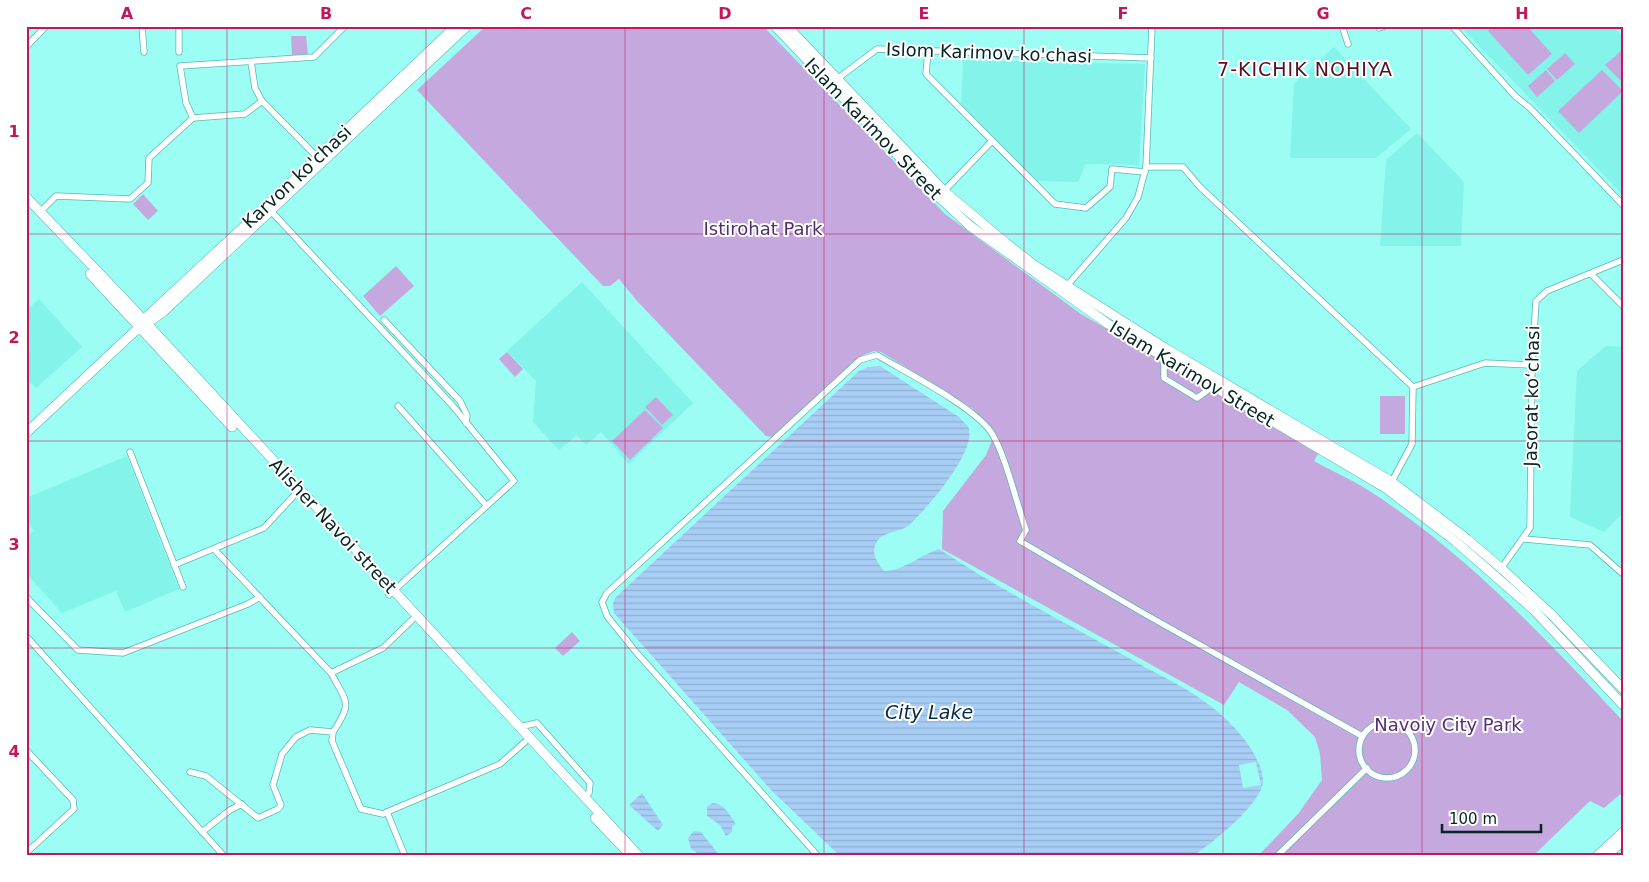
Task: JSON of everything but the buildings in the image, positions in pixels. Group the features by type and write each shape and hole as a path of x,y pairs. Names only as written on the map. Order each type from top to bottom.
{"main road":[{"name":"Karvon ko'chasi","path":"26,433 269,209 456,26"},
{"path":"320,160 467,26"},
{"name":"Islam Karimov Street","path":"775,26 947,206 999,249 1164,352 1212,387 1389,485"},
{"name":"Islam Karimov Street","path":"787,26 944,190 1064,289"},
{"name":"Alisher Navoi street","path":"26,197 140,326"},
{"name":"Alisher Navoi street","path":"26,206 297,492 608,827 639,856"},
{"name":"Islam Karimov Street","path":"1164,352 1221,381 1389,485 1467,539 1623,705"},
{"name":"Islam Karimov Street","path":"1498,572 1550,614 1623,689"},
{"name":"Alisher Navoi street","path":"391,593 412,620 584,798 631,856"},
{"path":"1597,856 1623,832"},
{"path":"1606,856 1623,841"}],"street":[{"path":"26,47 46,26"},
{"path":"142,26 144,52"},
{"path":"178,52 179,26"},
{"path":"193,118 186,103 180,66 314,57 345,26"},
{"path":"1064,289 1126,218 1138,197 1146,169 1152,26"},
{"path":"1342,26 1348,44"},
{"path":"1452,26 1515,96 1530,108 1623,206"},
{"name":"Islom Karimov ko'chasi","path":"837,79 877,49 1151,58"},
{"path":"928,50 926,74 991,142 1055,204 1086,208 1110,187 1112,169 1183,167 1200,187 1414,387 1412,444 1389,485"},
{"path":"251,62 255,88 262,101 320,160"},
{"path":"40,212 56,196 130,199 148,183 149,158 193,118 245,114 262,101"},
{"path":"944,190 991,142"},
{"path":"269,209 466,423 514,481 391,593"},
{"name":"Jasorat ko‘chasi","path":"1498,572 1524,539 1530,528 1532,365 1536,301 1547,292 1623,260"},
{"path":"1591,274 1623,306"},
{"path":"384,320 460,400 468,415 466,423"},
{"path":"1164,352 1164,378 1197,398 1221,381"},
{"path":"818,856 636,652 607,616 602,602 607,593 807,407 860,360 872,355 877,355 949,398 972,413 987,427 1000,451 1026,530 1020,541 1143,613 1362,736"},
{"path":"1414,387 1485,363 1532,365"},
{"path":"398,406 486,505"},
{"path":"130,452 182,587"},
{"path":"174,565 264,528 297,492"},
{"path":"1524,539 1590,545 1623,574"},
{"path":"214,549 331,673 348,704 346,712 333,732 332,741 360,808 383,814 500,764 522,735 537,723 590,782 589,793 584,798"},
{"path":"26,598 78,650 123,652 248,604 260,597"},
{"path":"331,673 383,648 412,620"},
{"path":"26,636 224,856"},
{"path":"1385,722 1396,724 1406,730 1414,740 1413,760 1401,774 1383,777 1367,768 1360,753 1362,736 1375,724 1385,722"},
{"path":"190,772 206,776 258,818 278,809 281,805 273,785 282,754 296,737 310,730 333,732"},
{"path":"26,750 73,800 74,808 26,853"},
{"path":"1277,856 1367,768"},
{"path":"202,832 230,810 242,804"},
{"path":"387,812 405,856"}],"shaded area":[{"path":"1460,26 1613,26 1623,37 1623,195"},
{"path":"1334,47 1411,129 1376,158 1290,158 1294,84"},
{"path":"963,60 1145,64 1139,165 1086,164 1078,182 1036,181 961,105"},
{"path":"1417,133 1464,182 1461,246 1380,246 1386,160"},
{"path":"582,282 693,403 629,464 601,432 586,445 577,435 559,450 533,422 536,381 507,351"},
{"path":"39,299 82,347 36,388 26,378 26,311"},
{"path":"1606,346 1623,347 1623,513 1604,532 1570,517 1577,371"},
{"path":"127,456 179,589 125,612 116,591 62,613 26,573 26,539 33,531 26,514 26,498"}],"green space":[{"name":"Istirohat Park","path":"486,26 763,26 945,214 1081,314 1320,451 1314,461 1362,486 1404,514 1470,568 1533,627 1623,721 1623,792 1604,808 1590,801 1533,856 1258,856 1298,814 1322,780 1320,754 1315,737 1287,710 1239,682 1224,705 942,549 943,511 986,455 995,433 972,408 881,352 874,351 863,355 773,437 766,436 637,301 619,279 610,286 603,286 417,90"},
{"path":"1493,26 1527,26 1552,54 1528,75 1488,31"},
{"path":"291,36 306,36 308,54 292,55"},
{"path":"1623,51 1623,83 1605,65"},
{"path":"1565,53 1575,64 1557,80 1547,69"},
{"path":"1546,70 1555,81 1537,97 1528,86"},
{"path":"1602,70 1623,91 1579,133 1558,111"},
{"path":"143,194 158,211 148,220 133,204"},
{"path":"396,266 414,286 380,316 363,296"},
{"path":"507,352 523,369 515,377 499,359"},
{"path":"1380,396 1405,396 1405,434 1380,434"},
{"path":"656,397 673,415 662,425 645,407"},
{"path":"645,410 663,428 630,460 612,441"},
{"path":"572,632 580,641 563,656 555,648"}],"water":[{"name":"City Lake","path":"880,366 959,417 969,429 969,439 965,452 957,466 927,507 905,528 882,536 876,543 874,554 879,564 884,571 891,570 905,566 939,549 1012,593 1186,690 1211,707 1231,724 1255,756 1263,779 1261,788 1255,799 1235,822 1193,856 840,856 771,790 614,613 613,603 616,597 859,371 868,367"},
{"path":"642,793 663,825 658,831 629,805"},
{"path":"712,803 723,807 736,824 732,827 732,832 726,836 720,825 707,816 707,807"},
{"path":"694,831 701,832 720,856 697,856 696,852 691,849 688,838"}],"pier":[{"path":"1256,762 1261,785 1243,788 1239,765"}],"district":[{"name":"7-KICHIK NOHIYA","path":"1305,69"}],"park label":[{"name":"Navoiy City Park","path":"1448,725"}]}
